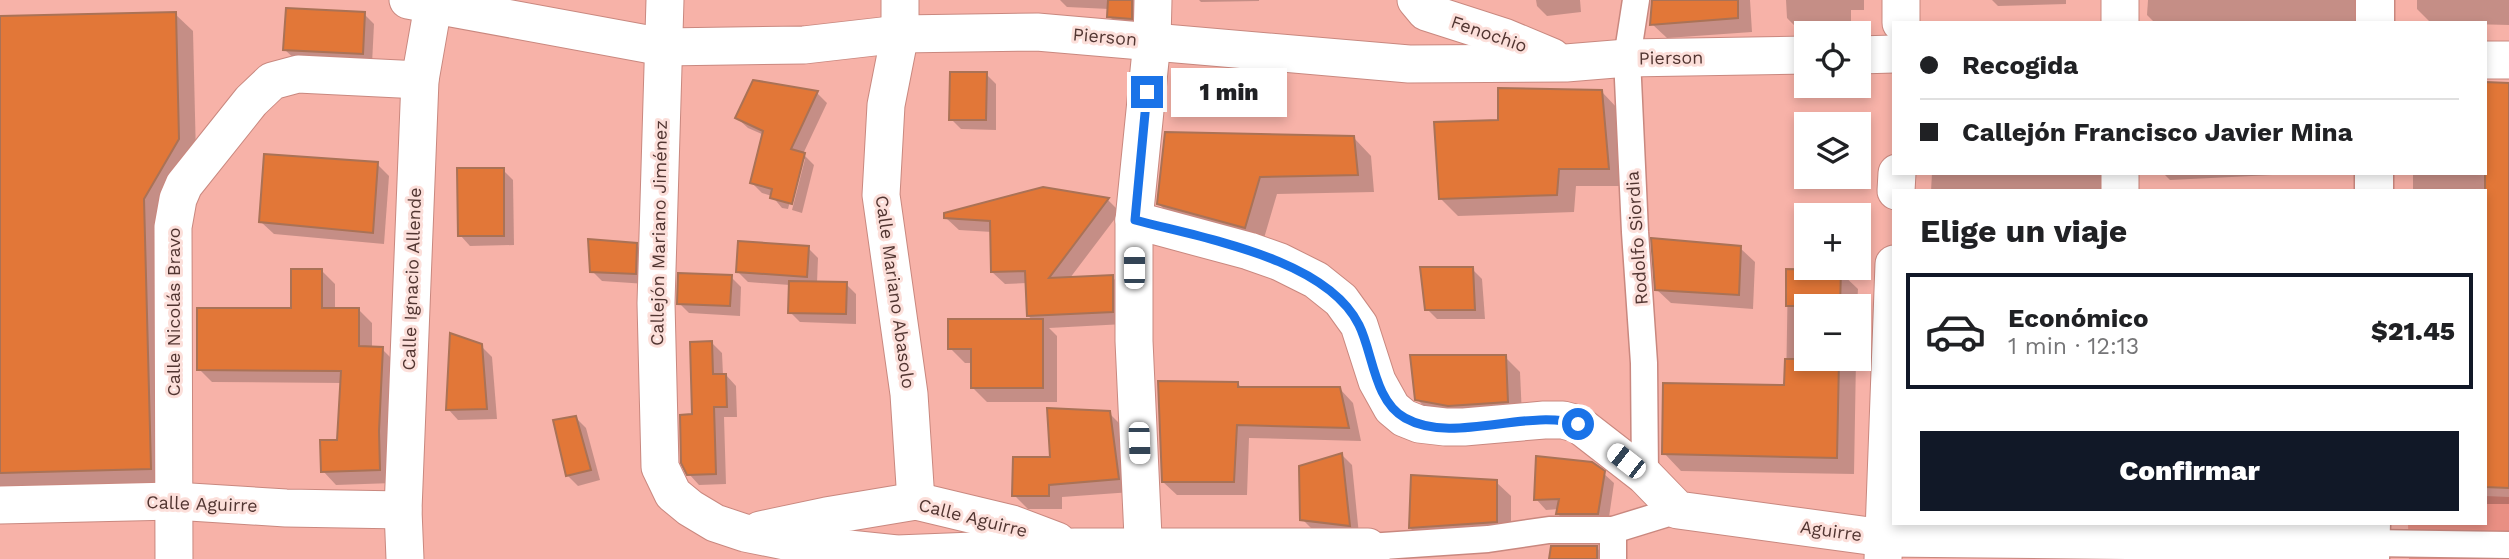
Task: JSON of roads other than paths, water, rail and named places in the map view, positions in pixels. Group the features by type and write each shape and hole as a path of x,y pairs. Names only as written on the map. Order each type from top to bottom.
{"street":[{"name":"Callejón Mariano Jiménez","path":"660,467 656,303 665,0"},
{"path":"1144,554 1134,341 1135,220 1152,41 1153,0"},
{"name":"Fenochio","path":"1416,0 1426,12 1504,37 1566,63"},
{"name":"Rodolfo Siordia","path":"1636,0 1627,58 1644,363 1645,476"},
{"path":"1901,0 1901,21"},
{"path":"2120,0 2120,21"},
{"path":"2375,0 2375,21"},
{"name":"Pierson","path":"425,1 663,47 804,45 900,17 1037,32 1409,64 1566,63 1627,58 1794,55"},
{"name":"Calle Ignacio Allende","path":"404,559 403,510 425,1"},
{"name":"Calle Mariano Abasolo","path":"900,17 886,105 881,195 909,394 916,501"},
{"path":"1871,54 1892,54"},
{"path":"2487,60 2509,60"},
{"name":"Calle Nicolás Bravo","path":"174,559 173,227 178,199 184,185 251,101 272,81 298,74 420,80"},
{"path":"1135,220 1250,251 1316,280 1341,300 1359,325 1377,381 1392,408 1404,418 1419,424 1464,428 1563,419 1578,424 1645,476 1678,510"},
{"path":"1884,548 1892,321"},
{"name":"Calle Aguirre","path":"660,467 673,494 715,523 745,533 811,546 897,556 1075,547 1144,554 1370,553"},
{"name":"Calle Aguirre","path":"0,505 174,501 286,508 403,510"},
{"name":"Calle Aguirre","path":"745,533 916,501 1012,524 1075,547"},
{"name":"Aguirre","path":"1370,553 1549,530 1613,530 1678,510 1884,548 2121,541 2509,545"},
{"path":"1613,530 1614,559"}]}
